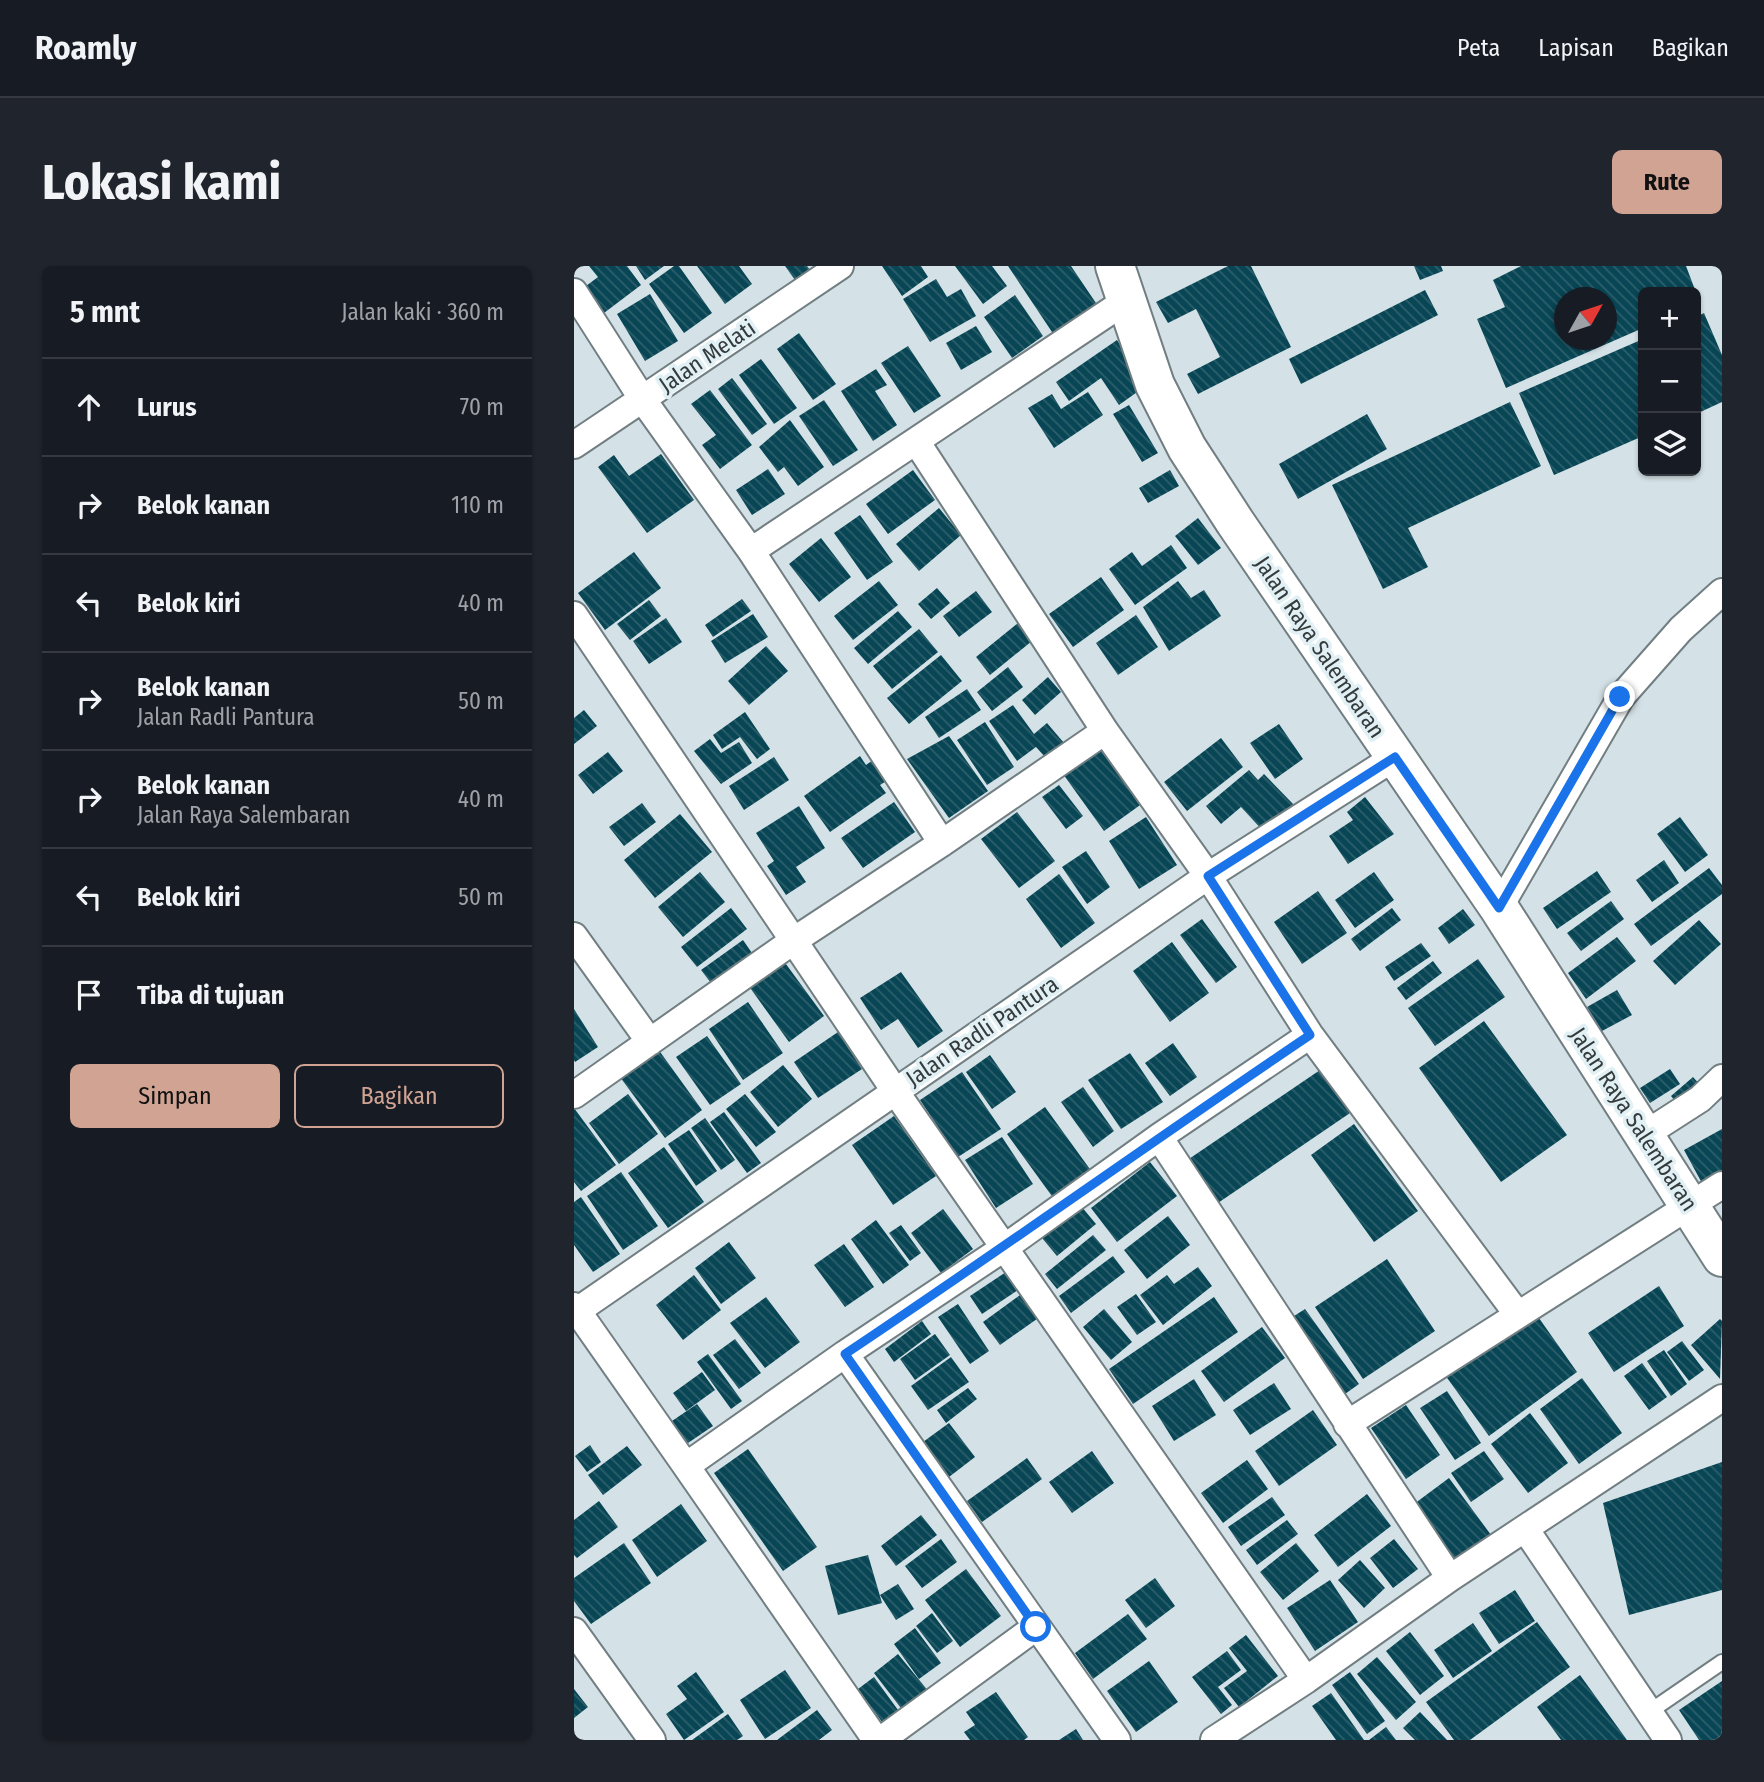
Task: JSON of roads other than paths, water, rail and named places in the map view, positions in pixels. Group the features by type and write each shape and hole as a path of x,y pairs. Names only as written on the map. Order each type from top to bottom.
{"main road":[{"name":"Jalan Raya Salembaran","path":"1121,283 1155,385 1187,448 1499,908 1722,1257"}],"street":[{"name":"Jalan Melati","path":"574,445 840,266"},
{"path":"751,551 916,441 1121,283"},
{"path":"574,292 643,400 751,551 942,843"},
{"path":"916,441 1105,731 1208,876 1310,1035 1518,1315"},
{"path":"1499,908 1620,697 1681,629 1722,592"},
{"path":"574,615 895,1091 1306,1680"},
{"path":"574,1095 793,942 1105,731"},
{"name":"Jalan Radli Pantura","path":"575,1310 1208,876 1395,757"},
{"path":"574,936 650,1042"},
{"path":"686,1466 1310,1035"},
{"path":"1644,1135 1700,1099 1722,1078"},
{"path":"1159,1137 1450,1578"},
{"path":"1347,1424 1722,1185"},
{"path":"575,1310 878,1740 1036,1627"},
{"path":"845,1354 1117,1740"},
{"path":"1214,1740 1306,1680 1450,1578 1722,1398"},
{"path":"1526,1530 1668,1740"},
{"path":"574,1630 652,1740"}],"lane":[{"path":"1649,1712 1722,1662"}]}
